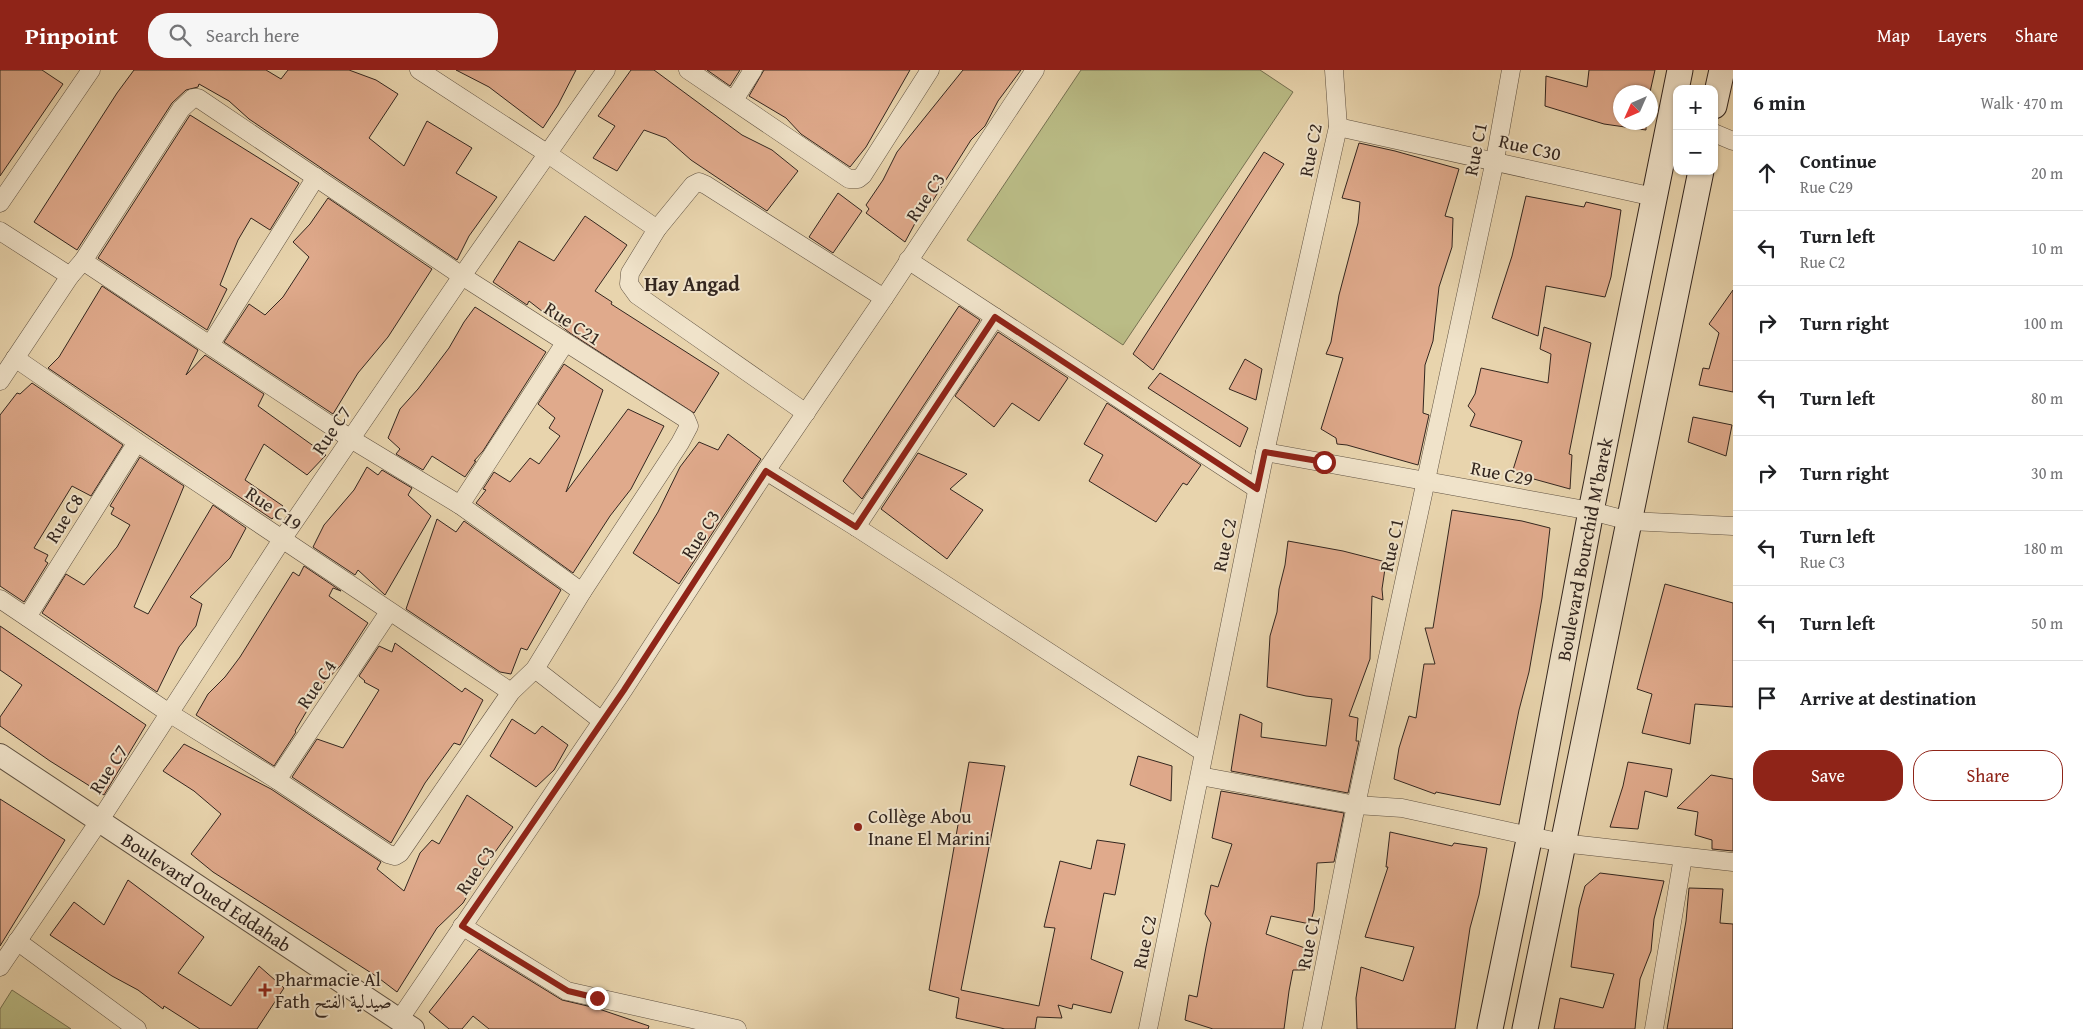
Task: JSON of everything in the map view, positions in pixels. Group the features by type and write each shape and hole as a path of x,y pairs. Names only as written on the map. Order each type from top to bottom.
{"main road":[{"name":"Boulevard Bourchid M'barek","path":"1490,1029 1530,835 1591,511 1654,197 1670,150 1680,70"},
{"path":"1718,88 1722,70"},
{"name":"Boulevard Bourchid M'barek","path":"1525,1029 1700,175"}],"street":[{"path":"0,203 91,70"},
{"path":"418,70 548,154 657,229"},
{"name":"Rue C7","path":"0,967 100,820 283,538 462,276 606,70"},
{"path":"688,70 849,179 858,179 863,175 930,70"},
{"path":"734,100 753,70"},
{"name":"Rue C3","path":"401,1026 462,926 602,721 766,471 884,298 1035,70"},
{"name":"Rue C2","path":"1148,1029 1257,489 1338,127 1334,70"},
{"name":"Rue C1","path":"1312,1029 1356,805 1494,160 1511,70"},
{"name":"Rue C21","path":"83,261 181,109 193,98 198,98 462,276 686,419 689,426 680,443 582,592 535,669 510,692 400,853 395,856 388,854 277,780"},
{"name":"Rue C30","path":"1338,127 1494,160 1654,197"},
{"path":"1718,134 1733,141"},
{"path":"210,346 316,177"},
{"path":"806,413 637,296 629,284 630,272 657,229 693,186 699,182 884,298"},
{"path":"0,231 70,276"},
{"path":"908,260 1257,489"},
{"path":"0,381 70,276 83,261 351,440 460,505 582,592"},
{"path":"856,527 995,317"},
{"path":"460,505 565,343"},
{"name":"Rue C19","path":"15,358 510,692"},
{"name":"Rue C8","path":"27,617 137,442"},
{"name":"Rue C29","path":"1265,452 1591,511 1630,521 1733,526"},
{"path":"766,471 856,527 1203,752"},
{"path":"0,599 169,713 277,780"},
{"name":"Rue C4","path":"277,780 389,612"},
{"path":"535,669 602,721"},
{"name":"Boulevard Oued Eddahab","path":"0,754 100,820 401,1026"},
{"path":"1200,776 1356,805 1402,808 1562,843 1733,862"},
{"path":"1654,1029 1683,857"},
{"path":"462,926 568,991 626,1006 737,1029"},
{"path":"17,941 137,1029"}],"green space":[{"path":"1081,70 1260,70 1293,92 1123,345 967,240"},
{"path":"12,990 71,1029 0,1029 0,1009"}],"building":[{"path":"0,70 42,70 63,84 0,176"},
{"path":"134,70 266,70 281,79 288,70 349,70 376,80 398,94 369,138 404,166 427,121 472,148 456,173 497,197 469,236 457,260 249,119 229,101 199,84 198,87 186,90 172,103 77,250 34,222 117,93"},
{"path":"456,70 576,70 558,105 543,128 489,87"},
{"path":"631,70 654,70 742,135 772,150 798,171 767,211 691,160 666,138 644,130 617,171 593,158 615,126 598,116"},
{"path":"707,70 740,70 730,86"},
{"path":"764,70 910,70 866,147 850,167 801,134 786,118 749,96"},
{"path":"963,70 1021,70 998,101 985,126 971,140 932,202 928,199 905,242 866,213 869,209 866,205 883,180 897,152"},
{"path":"1589,70 1655,70 1652,85 1613,85 1613,125 1545,106 1546,76 1587,87"},
{"path":"190,115 299,183 270,230 251,218 238,240 220,285 227,289 207,330 98,258"},
{"path":"1359,143 1459,169 1445,216 1453,218 1452,247 1439,287 1433,341 1425,365 1423,413 1429,415 1418,465 1347,445 1337,444 1336,438 1321,429 1343,358 1326,354 1331,342 1339,295 1358,223 1360,202 1342,198"},
{"path":"1264,152 1284,164 1153,370 1133,354"},
{"path":"838,193 862,211 833,253 809,237"},
{"path":"1526,196 1584,207 1586,202 1621,210 1611,277 1605,297 1546,286 1538,336 1492,318 1512,256"},
{"path":"328,198 432,269 388,337 358,373 333,414 224,342 249,304 265,315 283,297 309,257 293,242 310,224"},
{"path":"585,216 627,245 595,291 612,302 611,304 719,373 694,413 570,333 529,301 527,305 493,282 519,241 554,261"},
{"path":"102,286 198,350 186,375 205,355 264,394 258,406 326,455 307,475 264,444 245,480 283,506 272,519 48,368 59,357"},
{"path":"1733,290 1733,392 1699,385 1703,368 1709,369 1719,333 1709,324"},
{"path":"959,306 980,320 862,499 843,481"},
{"path":"475,307 546,352 465,477 432,456 423,470 396,454 400,449 388,438 400,409 418,389 449,348"},
{"path":"1544,327 1591,343 1569,454 1572,455 1570,489 1512,473 1522,441 1470,426 1475,414 1468,406 1475,394 1481,368 1548,383 1551,354 1540,349"},
{"path":"998,332 1068,378 1039,421 1012,403 994,427 955,396"},
{"path":"1245,359 1262,369 1256,400 1229,389"},
{"path":"564,364 603,390 566,492 628,409 664,426 631,489 610,516 573,573 476,503 486,490 483,489 494,472 510,482 530,458 539,464 560,436 549,428 555,418 538,404"},
{"path":"1160,373 1248,428 1240,447 1148,388"},
{"path":"32,383 123,445 91,496 72,486 34,548 48,555 45,561 48,563 24,602 0,586 0,415 17,393 20,394"},
{"path":"1107,403 1201,465 1187,485 1183,483 1156,522 1089,481 1103,455 1084,444"},
{"path":"1693,417 1732,425 1726,456 1688,442"},
{"path":"728,434 761,459 679,584 633,553 658,512 680,467 699,442 718,450"},
{"path":"918,453 967,474 950,489 983,510 947,559 881,509"},
{"path":"140,457 184,486 134,607 148,614 213,505 246,528 230,558 190,597 202,604 196,626 179,647 157,692 42,613 66,574 84,585 117,547 130,525 111,514 114,508 110,506"},
{"path":"367,467 378,475 382,470 412,488 408,495 431,516 385,595 358,570 355,575 313,547 324,525 354,490"},
{"path":"1452,510 1522,521 1550,528 1542,598 1529,672 1519,710 1500,805 1436,792 1435,794 1394,779 1399,748 1409,716 1416,718 1424,664 1435,664 1425,628 1433,628"},
{"path":"437,519 456,532 464,521 561,590 527,650 521,648 511,674 500,672 406,609"},
{"path":"1288,541 1343,551 1386,562 1382,589 1383,600 1372,596 1370,659 1349,716 1358,718 1356,741 1359,741 1348,793 1231,771 1240,714 1262,723 1261,737 1326,746 1332,699 1306,696 1267,687 1270,636 1277,612 1279,589"},
{"path":"304,566 341,591 333,588 329,596 368,623 341,665 322,685 296,732 274,766 196,715 208,694 225,677 240,657 293,572 299,576"},
{"path":"1665,584 1733,603 1733,707 1695,704 1690,744 1642,733 1652,694 1637,689"},
{"path":"0,626 146,725 104,795 50,761 0,726 0,717 22,685 0,670"},
{"path":"395,643 462,692 465,688 483,700 460,745 454,743 425,783 391,843 292,777 317,739 343,748 379,690 364,682 359,676 379,646 392,652"},
{"path":"512,719 535,734 542,726 568,745 554,770 536,787 490,756"},
{"path":"184,744 271,789 381,862 377,869 404,891 420,853 432,840 439,844 467,795 513,827 485,866 463,903 437,928 397,992 376,976 213,872 191,854 221,814 194,791 163,771"},
{"path":"1138,756 1172,766 1171,801 1130,785"},
{"path":"969,762 1005,766 961,990 1039,1006 1055,928 1044,927 1060,861 1091,869 1097,840 1125,844 1115,895 1104,893 1091,959 1123,972 1111,1013 1073,1004 1072,1009 1058,1005 1062,1018 1037,1017 1035,1029 1005,1029 956,1018 959,998 929,990"},
{"path":"1628,762 1672,769 1667,797 1645,791 1638,829 1610,827 1623,786"},
{"path":"1711,775 1733,779 1733,851 1712,849 1712,840 1695,835 1698,812 1677,808"},
{"path":"1221,791 1344,813 1334,862 1317,863 1314,910 1310,924 1271,916 1266,934 1305,948 1305,970 1293,970 1284,1029 1213,1029 1185,1020 1189,995 1197,997 1211,923 1205,914 1211,885 1218,887 1232,844 1212,838"},
{"path":"0,799 65,840 0,946"},
{"path":"1390,832 1452,846 1454,843 1487,848 1479,895 1470,928 1455,1029 1357,1029 1356,998 1361,967 1403,981 1414,947 1365,937 1388,867 1386,867"},
{"path":"1600,873 1664,881 1654,919 1651,951 1640,979 1635,1029 1554,1029 1560,998 1603,1008 1614,974 1571,967 1579,908 1585,886"},
{"path":"128,880 204,937 178,973 231,1006 259,966 284,988 257,1029 200,1029 164,1006 163,1009 138,990 112,976 50,935 74,902 104,925"},
{"path":"1689,888 1723,889 1720,923 1733,924 1733,1029 1667,1029 1686,921"},
{"path":"479,949 562,1000 596,1008 649,1026 648,1029 489,1029 473,1016 462,1029 449,1029 429,1012"}],"place":[{"name":"Collège Abou Inane El Marini","path":"858,827"},
{"name":"Pharmacie Al Fath صيدلية الفتح","path":"265,990"}],"district":[{"name":"Hay Angad","path":"692,284"}],"route":[{"path":"597,998 568,991 462,926 624,690 766,471 856,527 995,317 1257,489 1265,452 1324,462"}]}
